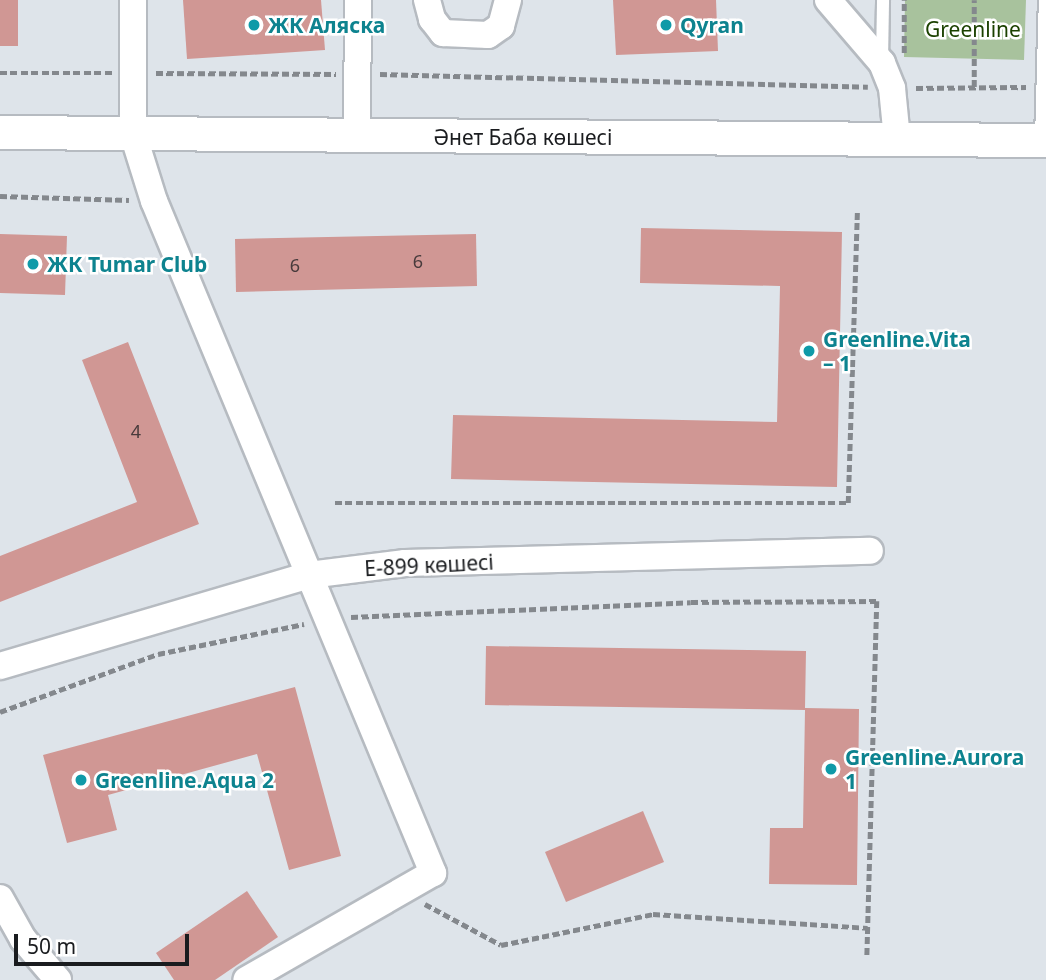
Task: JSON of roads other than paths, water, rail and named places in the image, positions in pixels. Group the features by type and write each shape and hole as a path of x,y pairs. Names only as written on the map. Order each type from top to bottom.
{"street":[{"path":"133,0 133,134 154,201 433,873 246,980"},
{"path":"357,136 358,0"},
{"path":"427,0 432,19 443,33 488,35 501,26 508,0"},
{"path":"828,0 892,80 897,139"},
{"name":"Әнет Баба көшесі","path":"0,132 1043,140"},
{"name":"Е-899 көшесі","path":"0,666 309,575 405,563 870,551"},
{"path":"0,898 23,939 58,980"}],"lane":[{"path":"883,0 892,80"},
{"path":"1043,140 1045,0"}],"place":[{"name":"ЖК Аляска","path":"254,25"},
{"name":"Qyran","path":"666,25"},
{"name":"ЖК Tumar Club","path":"33,264"},
{"name":"Greenline.Vita – 1","path":"809,351"},
{"name":"Greenline.Aurora 1","path":"831,769"},
{"name":"Greenline.Aqua 2","path":"81,780"}],"park label":[{"name":"Greenline","path":"973,29"}]}
